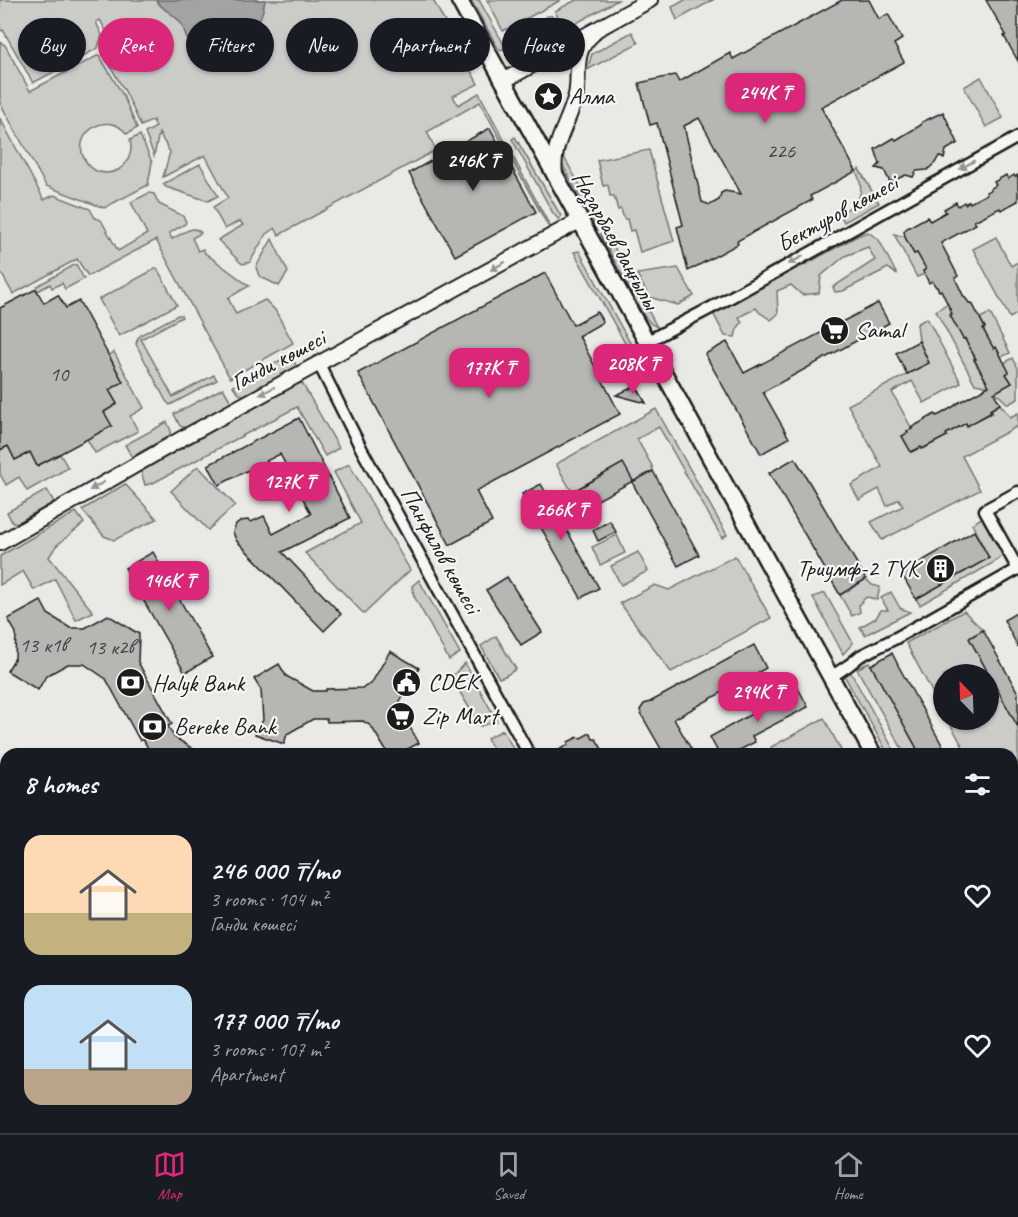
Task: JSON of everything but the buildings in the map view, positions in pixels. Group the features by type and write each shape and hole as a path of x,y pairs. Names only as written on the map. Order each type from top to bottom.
{"main road":[{"name":"Назарбаев даңғылы","path":"459,0 870,748"}],"street":[{"path":"503,81 650,0"},
{"path":"555,176 555,153 572,110 578,85 579,56 585,43 601,26"},
{"name":"Бектуров көшесі","path":"646,342 1018,137"},
{"name":"Ганди көшесі","path":"0,543 161,450 579,221"},
{"name":"Панфилов көшесі","path":"319,364 362,450 526,748"},
{"path":"831,677 860,656 1018,569 985,510 1018,492"}],"shaded area":[{"path":"0,0 433,0 443,18 370,18 370,72 472,72 478,84 453,96 458,105 479,93 552,230 541,237 549,228 480,102 427,132 436,150 279,235 275,228 266,234 250,262 243,264 218,240 243,225 240,221 225,229 213,207 228,198 205,155 163,177 170,152 159,133 154,156 145,133 156,127 153,120 141,126 114,72 174,72 174,18 98,18 96,22 98,48 86,54 86,18 18,18 18,56 3,30 0,31"},
{"path":"156,0 265,0 260,18 186,18 186,35 180,22"},
{"path":"471,0 479,0 489,18 481,18"},
{"path":"487,0 561,0 527,18 502,18 502,29"},
{"path":"576,0 618,0 585,18 558,18 555,11"},
{"path":"685,0 713,0 677,20 672,7"},
{"path":"490,20 502,41 502,50 498,48 490,34"},
{"path":"632,32 638,43 587,70 592,54"},
{"path":"0,42 5,45 30,91 66,72 86,72 86,62 98,56 98,72 109,72 123,95 137,128 127,134 118,126 109,123 100,124 85,135 82,153 93,169 104,173 113,172 119,170 127,162 131,151 130,140 140,135 152,162 148,185 104,208 46,186 0,103"},
{"path":"27,72 53,72 33,83"},
{"path":"981,77 1003,118 986,127 964,87"},
{"path":"0,118 44,200 54,195 90,209 95,218 101,220 118,251 147,234 131,202 149,193 154,194 159,204 183,216 186,222 169,233 172,239 191,229 198,230 201,233 192,238 198,251 203,249 205,253 249,286 228,298 236,314 265,300 275,310 293,343 230,378 156,240 88,276 77,259 13,294 0,271"},
{"path":"515,137 561,216 559,220 512,139"},
{"path":"649,150 674,241 640,252 634,230 630,231 627,219 624,219 621,209 618,210 614,196 610,196 608,185 603,186 597,160"},
{"path":"561,152 601,222 595,225 562,164"},
{"path":"200,164 218,196 208,201 163,184"},
{"path":"859,169 879,203 844,222 840,214 856,201 861,191 856,171"},
{"path":"606,232 657,327 644,316 600,234"},
{"path":"868,232 879,240 897,275 888,268 843,291 835,292 833,287 875,260 868,247 845,256 821,276 819,293 802,295 791,285 777,291 778,314 771,320 756,308 739,317 742,322 735,337 725,336 714,315 720,309 797,265 801,267"},
{"path":"894,234 905,237 914,254 921,251 926,269 923,271 924,274 917,277"},
{"path":"996,237 1011,266 1018,262 1018,313 1010,318 973,249"},
{"path":"272,239 288,272 279,286 259,276 256,267"},
{"path":"579,251 639,359 635,361 574,252"},
{"path":"76,264 84,279 65,289 62,283 52,288 50,284 38,291 36,289 37,286"},
{"path":"157,268 177,305 119,336 99,299"},
{"path":"678,268 694,296 678,305 649,297 637,274"},
{"path":"948,303 951,315 976,359 974,360 991,387 975,384 936,311"},
{"path":"990,313 1010,353 1001,357 996,348 993,349 980,318"},
{"path":"178,315 182,317 141,339 173,397 214,375 217,380 170,405 136,344 142,334"},
{"path":"927,318 961,383 924,403 912,381 892,392 912,429 902,436 911,452 921,447 923,449 966,423 967,425 992,413 990,410 1000,404 1010,417 1018,413 1018,426 962,456 980,490 882,540 871,522 903,506 899,499 887,506 879,489 859,500 851,485 882,467 848,405 929,363 919,341 917,324"},
{"path":"114,352 144,408 130,416 138,431 95,453 87,439 111,426 104,412 117,404 109,390 123,382 109,355"},
{"path":"290,355 297,367 245,395 239,394 233,386"},
{"path":"1013,358 1018,368 1018,399 1008,404 995,392 1011,383 1004,363"},
{"path":"302,383 339,448 325,456 297,407 153,483 145,485 141,471"},
{"path":"223,388 230,400 229,405 186,428 180,426 174,414"},
{"path":"656,409 727,535 722,538 659,427 637,439 653,471 633,482 623,464 572,492 556,464"},
{"path":"167,422 171,431 169,436 132,457 125,445"},
{"path":"8,446 15,460 30,452 37,466 60,454 68,468 27,491 19,477 6,485 0,474 0,450"},
{"path":"349,464 410,570 364,614 305,553 361,523 334,472"},
{"path":"198,466 235,505 208,530 171,491"},
{"path":"125,484 157,519 114,540 104,536 82,510"},
{"path":"47,490 54,502 17,523 12,522 7,512"},
{"path":"76,512 84,523 56,546 49,557 93,612 76,620 55,579 34,590 23,571 0,585 0,556"},
{"path":"983,517 1003,555 920,605 916,599 989,558 972,524"},
{"path":"617,535 625,553 600,565 592,547"},
{"path":"638,552 648,571 621,585 611,566"},
{"path":"735,556 771,618 671,672 620,603 655,585 669,590"},
{"path":"866,579 872,585 880,587 877,600 865,598 859,605 860,612 852,616 840,595"},
{"path":"419,580 460,653 449,660 414,596 412,586"},
{"path":"891,592 900,608 910,612 865,635 860,627 876,618 881,610 888,610 881,598"},
{"path":"825,593 853,643 843,654 813,597"},
{"path":"964,611 983,630 969,638 983,664 933,664 933,693 906,643"},
{"path":"496,636 516,669 499,678 481,646"},
{"path":"869,662 917,748 902,748 857,669"},
{"path":"465,663 497,721 480,726 451,677"},
{"path":"850,671 893,748 885,748 844,675"},
{"path":"999,692 1018,727 1018,748 964,748 954,730 999,730"},
{"path":"824,718 840,748 771,748"},
{"path":"503,730 513,748 493,748 487,738"}],"place":[{"name":"Алма","path":"548,96"},
{"name":"Samal","path":"834,330"},
{"name":"Триумф-2 ТҮК","path":"940,568"},
{"name":"CDEK","path":"407,682"},
{"name":"Halyk Bank","path":"131,683"},
{"name":"Zip Mart","path":"401,716"},
{"name":"Bereke Bank","path":"153,726"}]}
